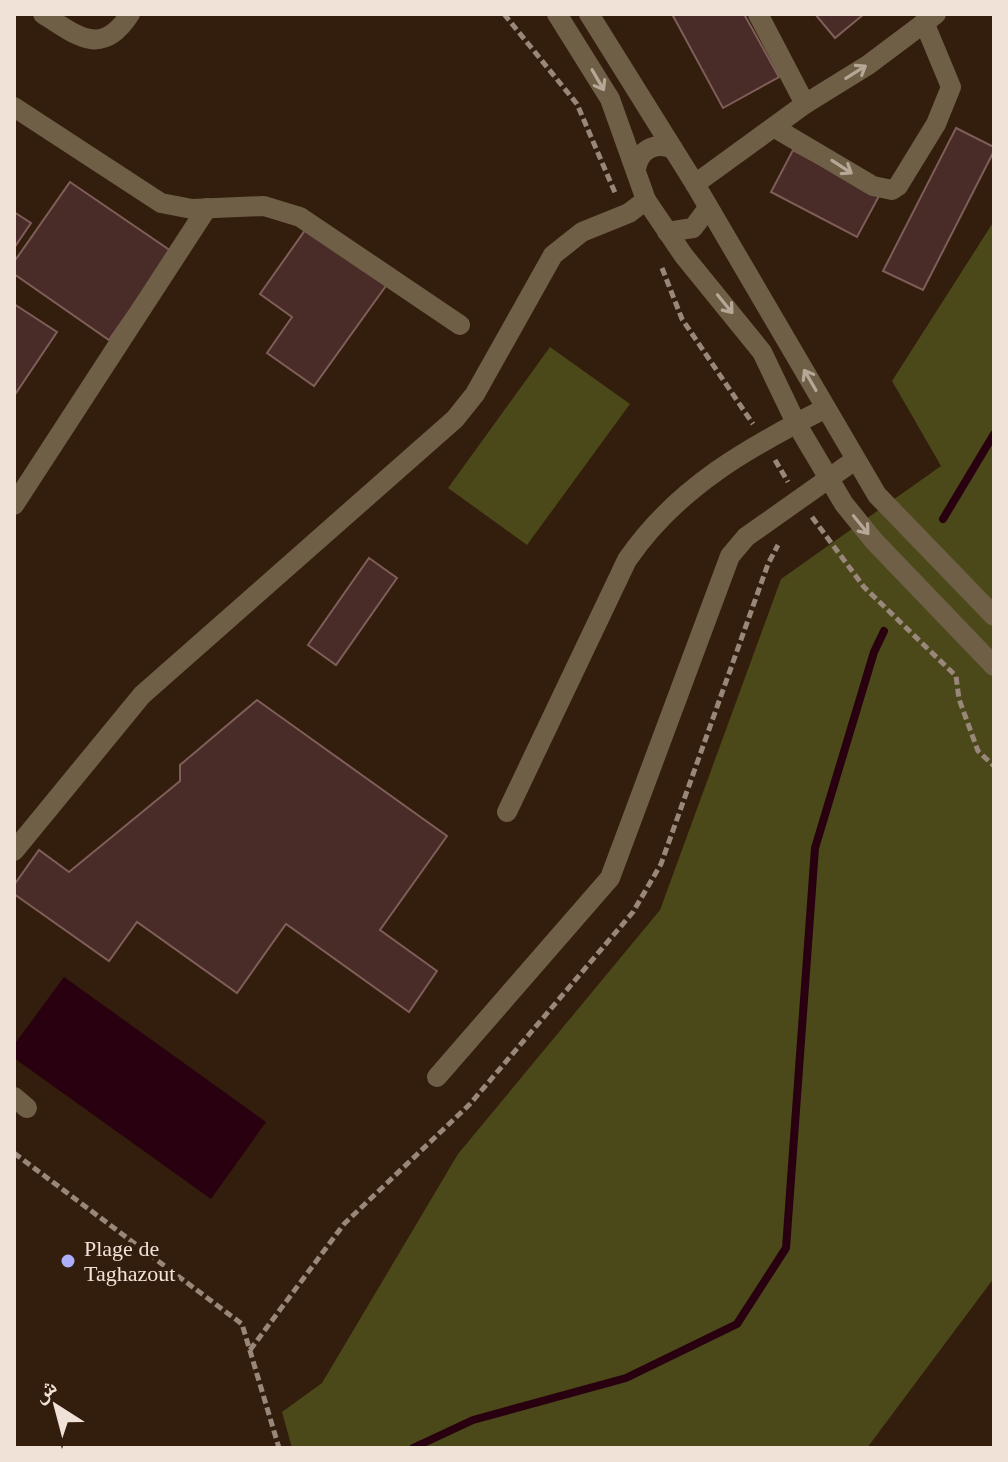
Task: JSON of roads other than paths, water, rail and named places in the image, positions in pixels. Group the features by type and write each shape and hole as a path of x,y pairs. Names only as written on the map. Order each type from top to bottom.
{"street":[{"path":"43,14 74,34 96,40 117,32 130,14"},
{"path":"557,14 610,99 646,200 667,232 762,352 796,423 828,478 874,541 994,666"},
{"path":"589,14 695,184 855,460 897,520 994,616"},
{"path":"758,14 805,104"},
{"path":"695,184 805,104 868,65 931,17 951,87 936,124 898,186 892,190 873,186 775,128"},
{"path":"14,107 146,196 176,207 264,206 300,217 460,325"},
{"path":"636,169 642,154 649,148 657,145 673,149"},
{"path":"14,851 142,695 455,419 475,394 553,255 582,232 629,213 646,200"},
{"path":"14,505 207,208"},
{"path":"667,232 693,228 708,208"},
{"path":"507,812 627,560 641,540 673,504 701,481 763,440 826,408"},
{"path":"437,1077 610,878 730,556 746,537 855,460"}],"waterway":[{"path":"943,519 994,434"},
{"path":"413,1448 473,1420 626,1378 737,1324 786,1248 815,848 874,652 884,631"}],"place":[{"name":"Plage de Taghazout","path":"68,1261"}]}
